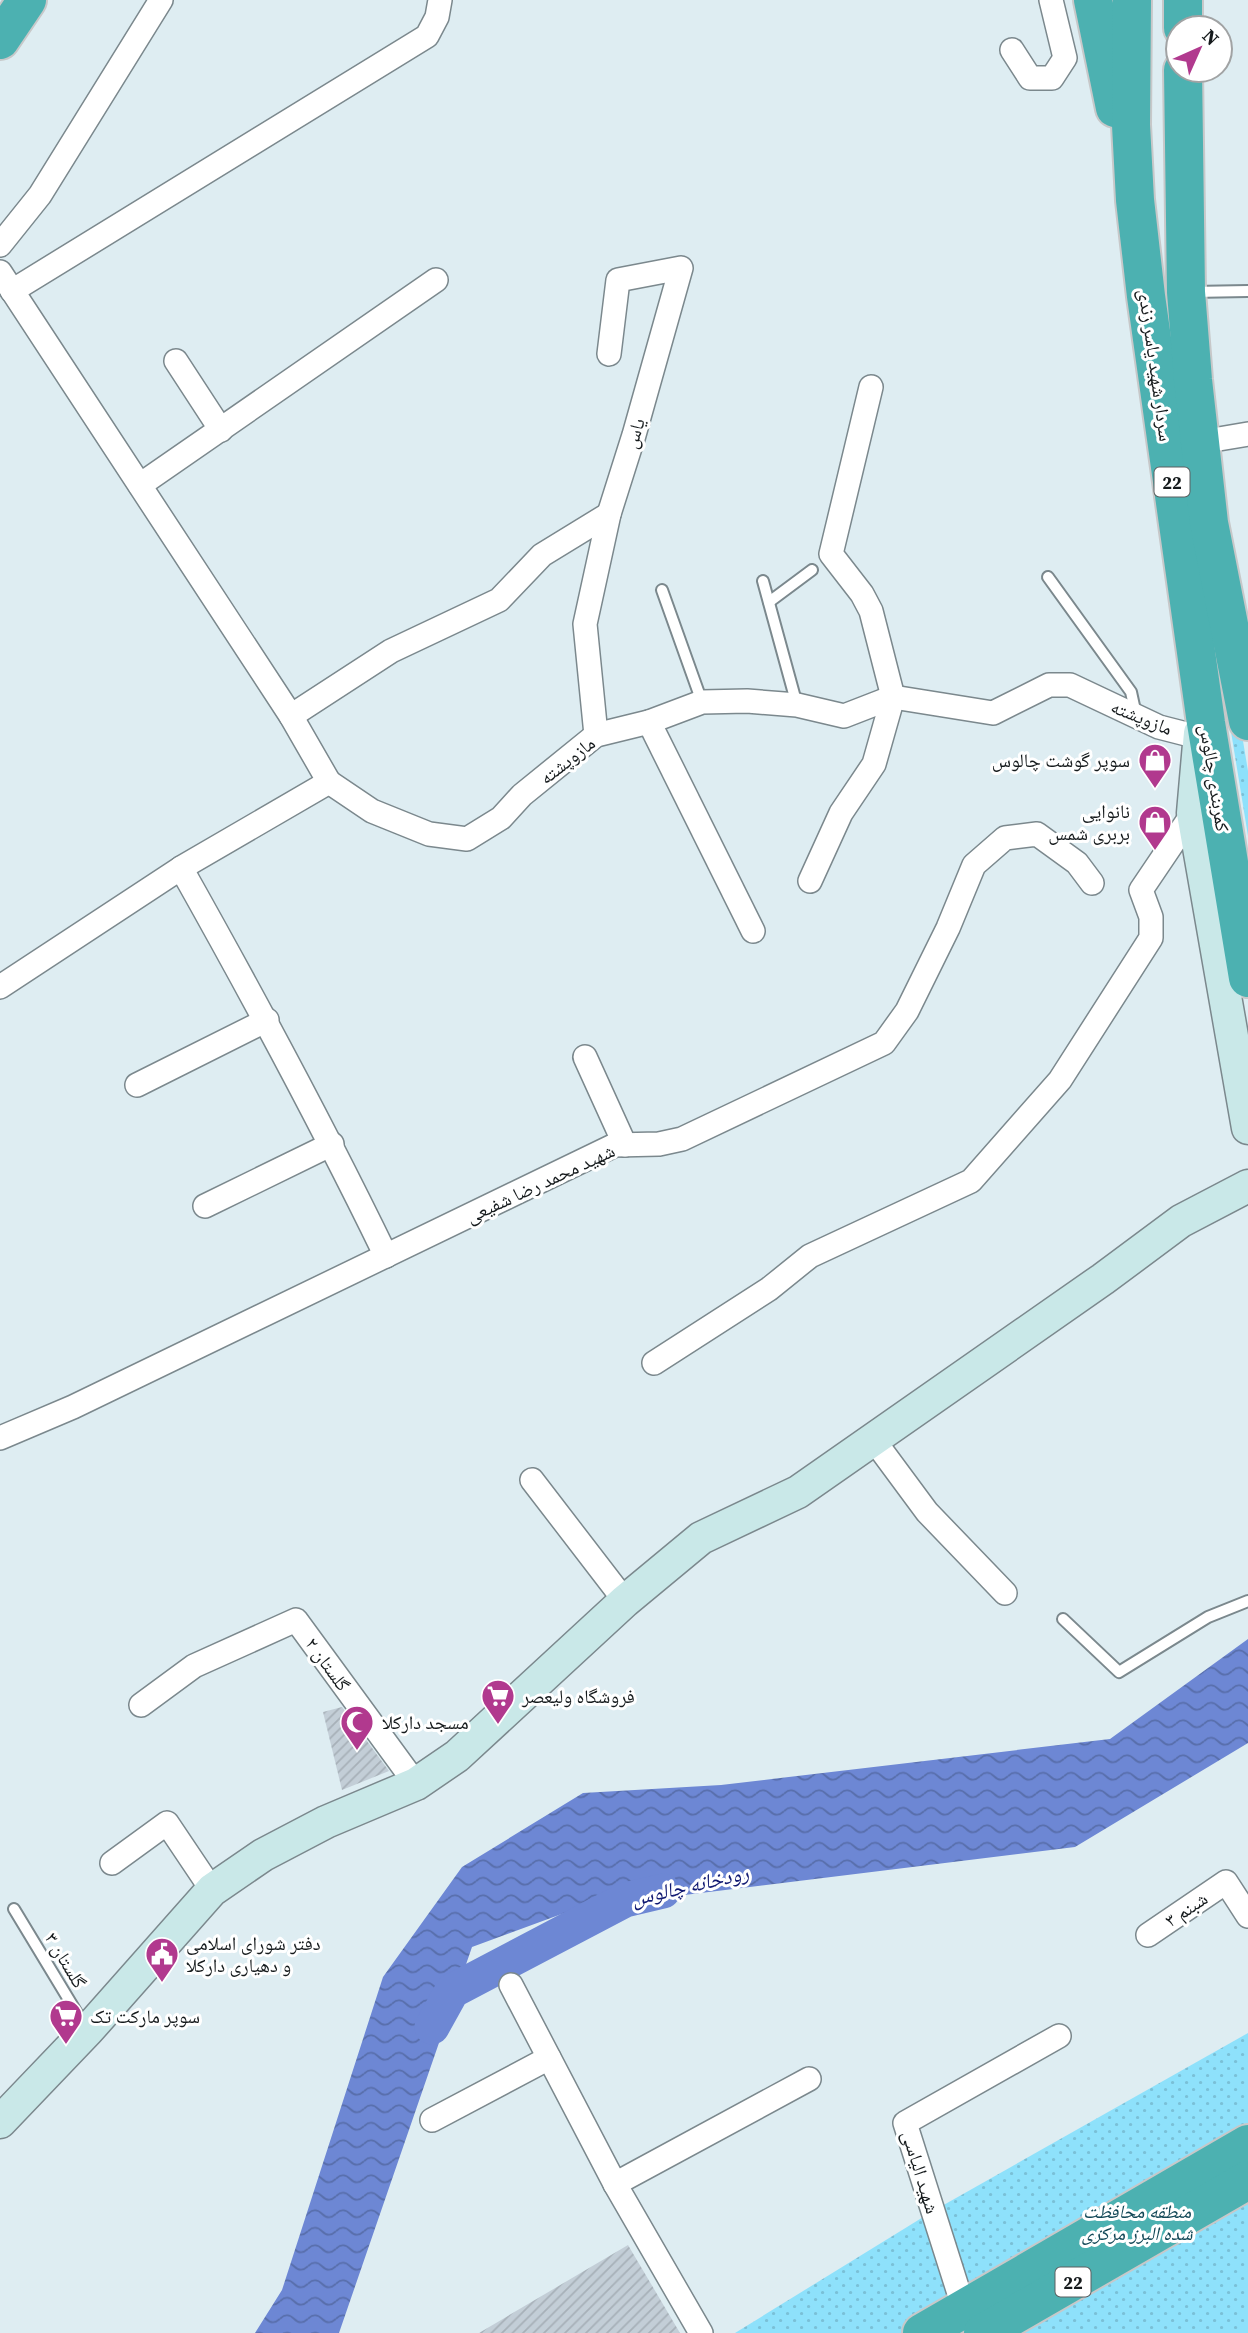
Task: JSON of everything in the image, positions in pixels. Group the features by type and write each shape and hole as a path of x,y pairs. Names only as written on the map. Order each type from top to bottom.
{"highway":[{"path":"0,40 27,0"},
{"path":"1093,0 1135,200"},
{"name":"سردار شهید یاسر زندی","path":"1132,0 1131,125 1135,200 1146,296 1199,666"},
{"name":"سردار شهید یاسر زندی","path":"1183,84 1186,292 1209,523 1211,616 1199,666"},
{"path":"1146,296 1186,292"},
{"name":"سردار شهید یاسر زندی","path":"1209,523 1240,651"},
{"name":"22","path":"1240,651 1248,721"},
{"name":"کمربندی چالوس","path":"1199,666 1202,730 1234,890 1248,978"},
{"name":"22","path":"974,2321 1248,2144"},
{"name":"22","path":"922,2333 974,2321 1248,2180"}],"street":[{"path":"0,245 40,195 161,0"},
{"path":"0,988 181,868 329,782 291,716 6,282 427,36 437,17 440,0"},
{"path":"1012,50 1030,78 1052,78 1065,58 1051,0"},
{"name":"یاس","path":"596,735 584,624 609,514 681,268 618,280 610,354"},
{"path":"140,485 436,280"},
{"path":"176,361 221,430"},
{"path":"810,881 841,813 874,764 893,697 871,611 862,594 831,554 871,387"},
{"path":"1201,442 1248,435"},
{"path":"291,716 391,651 499,600 542,555 609,514"},
{"name":"مازوپشته","path":"329,782 372,811 429,834 467,839 501,818 522,794 596,735 649,722 702,702 747,701 797,705 844,716 893,697 993,713 1049,685 1070,685 1159,727 1202,730"},
{"path":"649,722 753,932"},
{"path":"1202,730 1193,813 1248,1128"},
{"path":"654,1363 769,1289 810,1256 971,1181 1060,1080 1151,938 1151,917 1141,890 1193,813"},
{"name":"شهید محمد رضا شفیعی","path":"0,1438 73,1407 615,1145 659,1144 682,1139 884,1043 907,1011 948,928 974,865 1005,838 1037,834 1077,863 1092,883"},
{"path":"181,868 267,1020 332,1144 386,1256"},
{"path":"137,1085 267,1020"},
{"path":"585,1057 625,1145"},
{"path":"205,1206 332,1144"},
{"path":"0,2122 88,2030 212,1890 263,1855 326,1822 416,1784 457,1756 625,1601 701,1538 798,1492 1103,1279 1181,1221 1248,1185"},
{"path":"873,1439 927,1512 1005,1593"},
{"path":"532,1480 625,1601"},
{"name":"گلستان ۲","path":"141,1705 194,1667 296,1619 416,1784"},
{"path":"112,1863 167,1824 212,1890"},
{"name":"شبنم ۳","path":"1148,1935 1226,1882 1248,1916"},
{"path":"511,1985 615,2184 701,2333"},
{"name":"شهید الیاسی","path":"974,2321 905,2123 1059,2036"},
{"path":"432,2120 549,2059"},
{"path":"615,2184 809,2079"}],"lane":[{"path":"1186,292 1248,291"},
{"path":"769,602 812,570"},
{"path":"1048,577 1131,692 1136,717"},
{"path":"764,581 797,705"},
{"path":"662,590 702,702"},
{"path":"1063,1619 1119,1672 1208,1618 1248,1601"},
{"name":"گلستان ۳","path":"14,1909 88,2030"}],"green space":[{"path":"1223,620 1248,771 1248,836 1213,621"},
{"name":"منطقه محافظت شده البرز مرکزی","path":"1248,2033 1248,2333 735,2333 933,2211"}],"water":[{"path":"1248,1639 1248,1743 1075,1847 578,1908 472,1947 339,2333 255,2333 282,2290 383,1977 462,1867 583,1793 721,1785 1110,1739"}],"building":[{"name":"مسجد دارکلا","path":"342,1707 389,1771 342,1790 323,1712"},
{"path":"628,2245 680,2333 479,2333"}],"waterway":[{"name":"رودخانه چالوس","path":"432,2027 452,1991 625,1900 663,1891"}],"place":[{"name":"سوپر گوشت چالوس","path":"1155,790"},
{"name":"نانوایی بربری شمس","path":"1155,852"},
{"name":"فروشگاه ولیعصر","path":"498,1726"},
{"name":"مسجد دارکلا","path":"357,1752"},
{"name":"دفتر شورای اسلامی و دهیاری دارکلا","path":"162,1984"},
{"name":"سوپر مارکت تک","path":"66,2046"}]}
